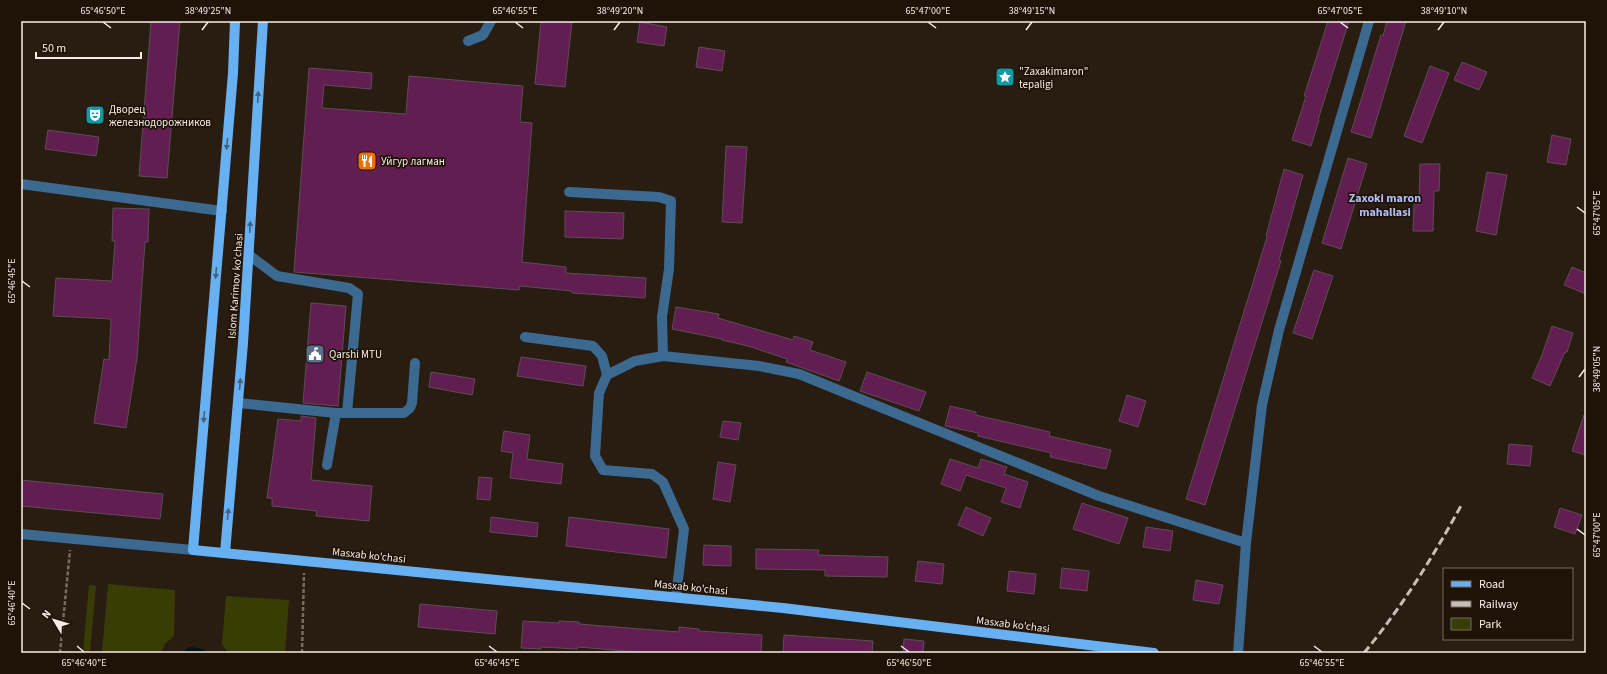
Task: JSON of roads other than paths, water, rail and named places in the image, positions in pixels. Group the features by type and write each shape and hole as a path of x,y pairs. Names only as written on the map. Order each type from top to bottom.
{"main road":[{"name":"Islom Karimov ko‘chasi","path":"193,550 233,73 235,21"},
{"name":"Islom Karimov ko‘chasi","path":"225,553 249,255 263,21"},
{"name":"Masxab ko'chasi","path":"193,550 783,608 1154,653"}],"street":[{"path":"468,41 483,35 491,21"},
{"path":"1238,653 1246,543 1262,405 1279,330 1370,21"},
{"path":"21,184 222,210"},
{"path":"569,192 659,197 671,201 669,269 662,317 663,356"},
{"path":"249,255 277,276 350,288 358,294 347,413"},
{"path":"525,337 593,346 602,356 607,375"},
{"path":"676,597 684,529 663,482 652,474 603,470 595,456 599,393 607,375 634,361 663,356 759,366 799,374 1099,496 1246,543"},
{"path":"238,403 336,413 404,413 410,408 412,403 415,363"},
{"path":"327,465 336,413"},
{"path":"21,534 193,550"}],"railway":[{"path":"1364,653 1378,636 1416,581 1462,504"}],"place":[{"name":"\"Zaxakimaron\" tepaligi","path":"1005,77"},
{"name":"Дворец железнодорожников","path":"95,115"},
{"name":"Уйгур лагман","path":"367,161"},
{"name":"Qarshi MTU","path":"315,354"}],"district":[{"name":"Zaxoki maron mahallasi","path":"1385,205"}]}
